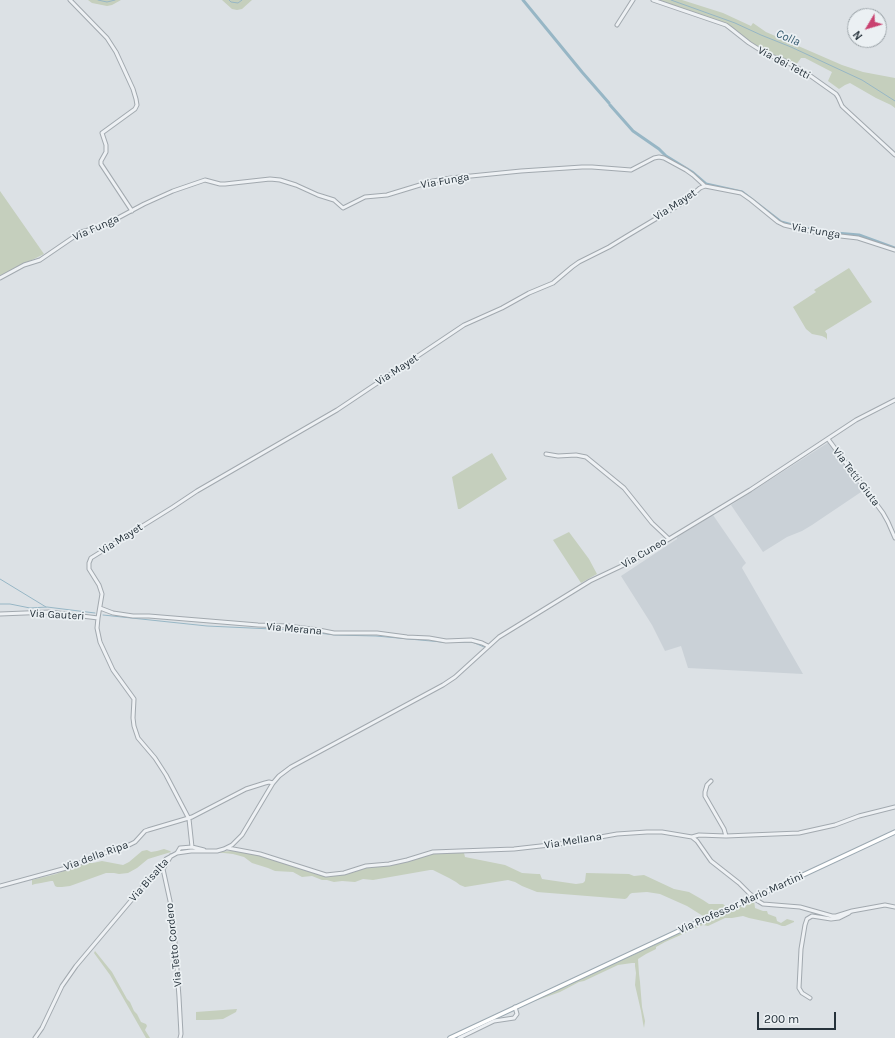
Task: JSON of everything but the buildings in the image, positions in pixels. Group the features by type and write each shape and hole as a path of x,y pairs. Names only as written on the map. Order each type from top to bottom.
{"main road":[{"name":"Via Professor Mario Martini","path":"450,1038 895,832"}],"street":[{"path":"70,0 107,38 116,52 136,99 137,105 135,109 102,133 106,145 106,152 101,161 101,164 132,211"},
{"path":"617,25 633,0"},
{"name":"Via dei Tetti","path":"654,0 726,25 753,46 768,55 783,60 805,72 836,94 842,106 895,155"},
{"name":"Via Funga","path":"1,278 24,265 40,260 81,232 103,226 144,204 205,180 220,184 270,179 280,180 334,200 343,208 365,197 387,195 433,181 451,178 582,167 630,170 659,157 664,158 686,170 706,186 741,193 784,225 823,234 858,238 895,250"},
{"name":"Via Mayet","path":"91,558 197,491 337,410 464,325 553,283 575,264 609,247 684,202 700,188 706,186"},
{"name":"Via Cuneo","path":"273,783 279,776 291,767 449,681 499,637 578,588 628,563 669,539 750,490 862,417 895,400"},
{"name":"Via Tetti Giuta","path":"828,439 883,513 895,538"},
{"path":"546,454 558,456 576,455 586,457 624,488 652,523 669,539"},
{"name":"Via Gauteri","path":"0,614 50,612 98,618 102,594 99,585 89,569 91,558"},
{"name":"Via Merana","path":"100,608 113,613 133,616 288,626 334,633 376,633 407,637 425,637 446,641 471,640 488,646"},
{"path":"98,618 98,633 102,649 113,670 134,699 133,718 138,738 155,758 166,775 189,819 192,847"},
{"path":"711,781 707,785 705,796 724,829 726,836"},
{"name":"Via della Ripa","path":"0,886 70,866 129,845 135,842 145,831 192,817 246,789 265,783 273,783"},
{"path":"228,848 236,843 242,835 273,783"},
{"name":"Via Mellana","path":"228,848 260,854 326,875 344,873 366,866 389,864 433,852 514,849 567,843 617,834 662,832 692,837 699,835 726,836 799,833 834,825 859,816 895,807"},
{"path":"692,837 697,841 711,861 763,904 800,907 832,916 885,905 895,907"},
{"path":"177,853 180,848 192,847 206,851"},
{"name":"Via Bisalta","path":"35,1038 42,1028 62,986 76,966 163,862 177,853 191,851 217,851 228,848"},
{"path":"150,879 163,869 171,856"},
{"name":"Via Tetto Cordero","path":"163,869 169,895 174,929 179,997 180,1038"},
{"path":"810,998 802,993 799,988 801,949 807,919 812,916 831,919 838,918 852,911"},
{"path":"459,1038 494,1021 514,1018 517,1014 515,1007"}],"shaded area":[{"path":"829,442 864,490 812,525 787,537 763,552 731,505"},
{"path":"713,515 746,563 742,568 803,674 688,668 681,646 665,651 652,625 621,576 677,539 677,537"}],"green space":[{"path":"88,0 121,0 107,6 92,3"},
{"path":"222,0 252,0 242,9 237,10 232,9"},
{"path":"657,0 682,0 723,13 751,26 753,23 766,32 842,65 863,72 895,78 895,108 850,83 839,89 828,81 832,72 805,58 801,58 796,65 770,55 727,24"},
{"path":"0,191 44,254 0,276"},
{"path":"849,268 872,302 825,331 827,334 827,340 822,336 812,334 806,329 793,307 816,292 814,290"},
{"path":"492,453 507,479 458,509 452,477"},
{"path":"569,532 589,559 597,574 581,583 553,540"},
{"path":"164,849 171,852 148,859 128,873 106,873 70,886 62,887 55,886 53,881 32,885 32,880 56,874 83,863 102,861 123,865 142,851 147,850 151,852"},
{"path":"233,851 251,853 323,876 345,874 369,866 391,865 410,861 429,854 441,852 462,852 464,853 465,857 505,865 522,873 540,874 542,879 576,884 583,883 585,881 586,873 629,874 634,876 644,875 674,889 689,892 709,904 723,904 728,908 703,916 687,906 660,894 647,892 632,893 625,899 537,892 508,880 465,887 433,870 373,880 363,879 355,882 334,882 322,880 312,876 302,877 293,872 275,871 252,863 244,857 215,852"},
{"path":"754,900 755,908 767,911 768,914 776,917 777,921 781,923 787,919 794,922 782,926 743,916 725,918 708,926 703,925 665,942 638,959 642,1007 645,1021 644,1028 635,985 635,963 618,965 560,992 532,1002 740,905 741,907 745,908 746,904"},
{"path":"95,951 112,972 141,1022 146,1024 147,1026 145,1030 150,1038 146,1038 110,975 94,953"},
{"path":"237,1009 236,1012 223,1019 196,1020 196,1012"}],"waterway":[{"name":"Colla","path":"98,0 107,2 115,0"},
{"name":"Colla","path":"229,0 231,2 238,3 242,0"},
{"path":"523,0 609,103"},
{"name":"Colla","path":"671,0 735,23 791,47 862,80 895,101"},
{"path":"610,105 633,131 659,149 666,156 692,172 706,184 742,192 781,222 796,226"},
{"path":"804,228 824,232 859,235 895,248"},
{"path":"0,579 46,607"},
{"path":"0,604 10,604 30,608 47,607 95,613"},
{"path":"103,615 207,626 294,630 335,635 376,636 442,642"},
{"path":"445,642 472,642 484,647"}]}
